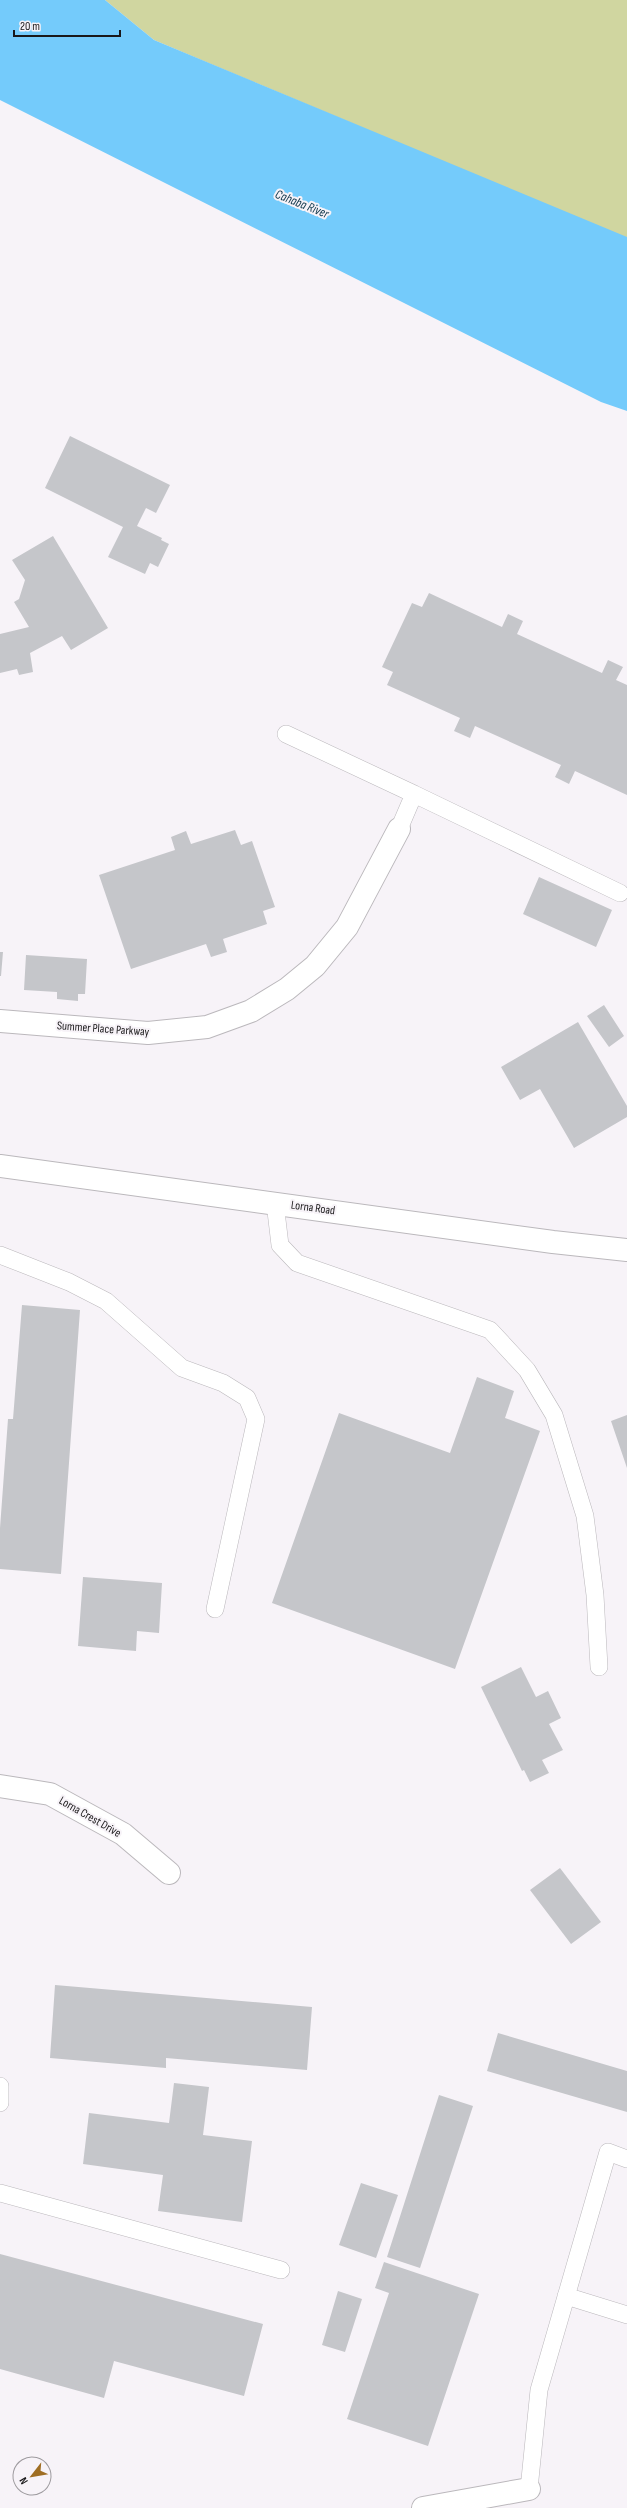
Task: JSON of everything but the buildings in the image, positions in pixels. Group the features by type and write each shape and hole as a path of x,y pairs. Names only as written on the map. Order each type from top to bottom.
{"street":[{"name":"Summer Place Parkway","path":"0,1021 148,1033 206,1027 251,1011 286,989 315,966 347,927 399,829"},
{"name":"Lorna Road","path":"0,1166 553,1242 627,1250"},
{"name":"Lorna Crest Drive","path":"0,1786 50,1794 123,1834 169,1873"},
{"path":"423,2508 529,2488"}],"lane":[{"path":"286,734 620,892"},
{"path":"399,829 414,794"},
{"path":"274,1203 280,1245 297,1263 490,1330 527,1370 554,1415 585,1516 595,1595 599,1667"},
{"path":"0,1255 69,1282 106,1301 182,1368 223,1383 247,1398 256,1419 215,1609"},
{"path":"0,2086 0,2103"},
{"path":"529,2488 539,2390 608,2152 627,2159"},
{"path":"0,2193 281,2270"},
{"path":"566,2296 627,2315"}],"green space":[{"path":"105,0 627,0 627,239 154,40"}],"water":[{"name":"Cahaba River","path":"0,0 105,0 154,40 627,237 627,411 601,402 0,100"}]}
